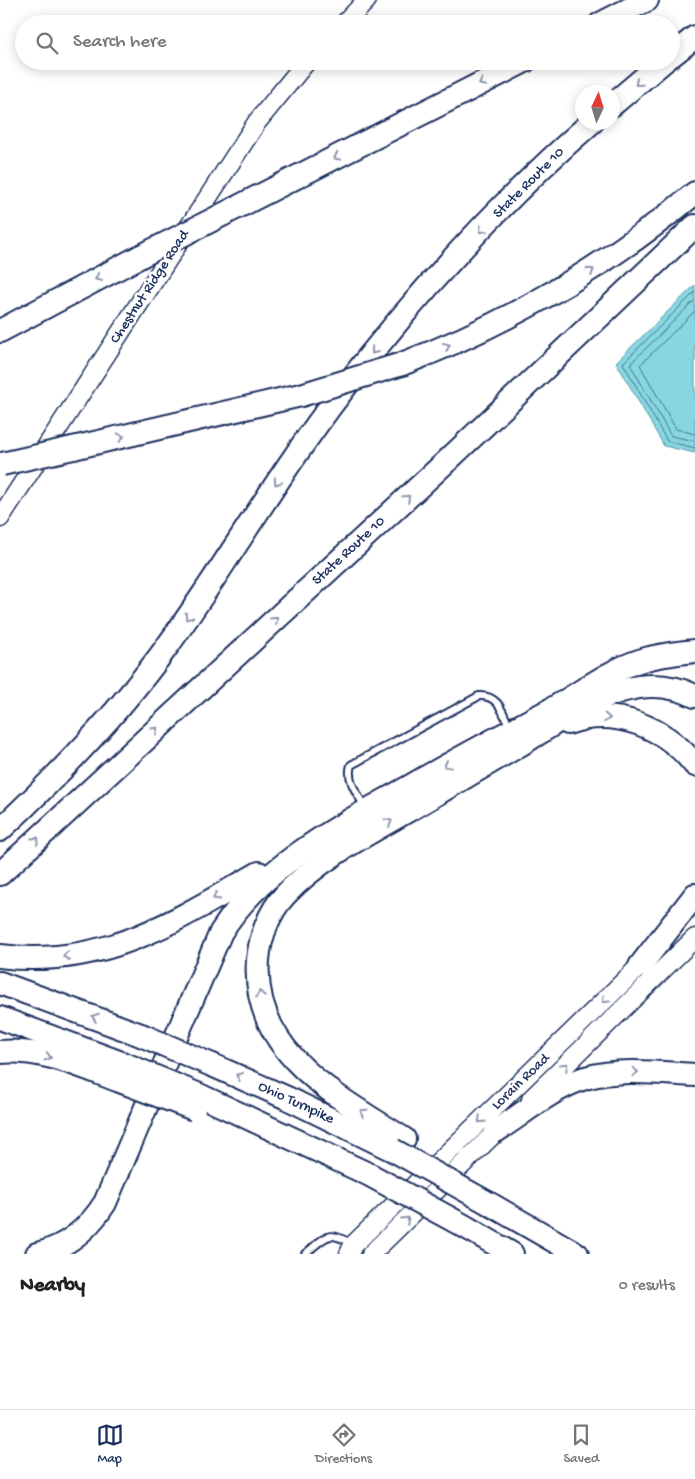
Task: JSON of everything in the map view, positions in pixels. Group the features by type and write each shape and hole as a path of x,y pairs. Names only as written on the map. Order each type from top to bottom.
{"highway":[{"path":"618,15 647,0"},
{"path":"680,49 695,37"},
{"path":"0,331 141,256 507,70"},
{"path":"620,98 653,70"},
{"name":"State Route 10","path":"0,830 63,769 129,696 182,625 297,454 342,392 393,329 500,211 584,130"},
{"path":"1,464 301,395 402,364 484,330 548,297 618,252 695,193"},
{"name":"State Route 10","path":"0,874 448,460 695,226"},
{"path":"577,1254 399,1145 294,1061 271,1029 260,998 258,977 259,954 263,933 273,910 294,886 346,847 520,735 575,696 613,673 639,661 695,651"},
{"path":"575,696 615,680 634,676 668,676 695,684"},
{"path":"38,1254 61,1246 80,1234 105,1203 221,932 242,901 259,885 320,841 367,811 520,735 626,688 658,685 680,689 695,696"},
{"path":"520,735 579,720 606,717 624,719 644,725 663,735 685,752 695,765"},
{"path":"0,956 55,957 100,950 130,941 177,919 320,841"},
{"path":"64,1254 85,1240 100,1226 117,1199 213,970 240,918 263,892 284,875 346,847"},
{"path":"640,966 676,916 695,895"},
{"name":"Ohio Turnpike","path":"0,983 141,1035 399,1145"},
{"path":"0,1018 123,1073 196,1102 250,1131 309,1146 370,1175 512,1254"},
{"path":"0,1052 24,1052 49,1056 123,1073"},
{"path":"496,1131 560,1089 584,1078 621,1072 695,1075"}],"street":[{"path":"353,15 367,0"},
{"name":"Chestnut Ridge Road","path":"0,518 258,122 300,70"},
{"name":"Lorain Road","path":"351,1250 695,911"},
{"name":"Lorain Road","path":"371,1254 695,938"},
{"path":"516,1086 530,1100"}],"lane":[{"path":"367,811 351,781 349,770 351,765 479,696 489,695 496,699 520,735"},
{"path":"305,1254 326,1236 337,1235 351,1250"}],"water":[{"path":"695,285 695,453 664,446 616,362"}]}
